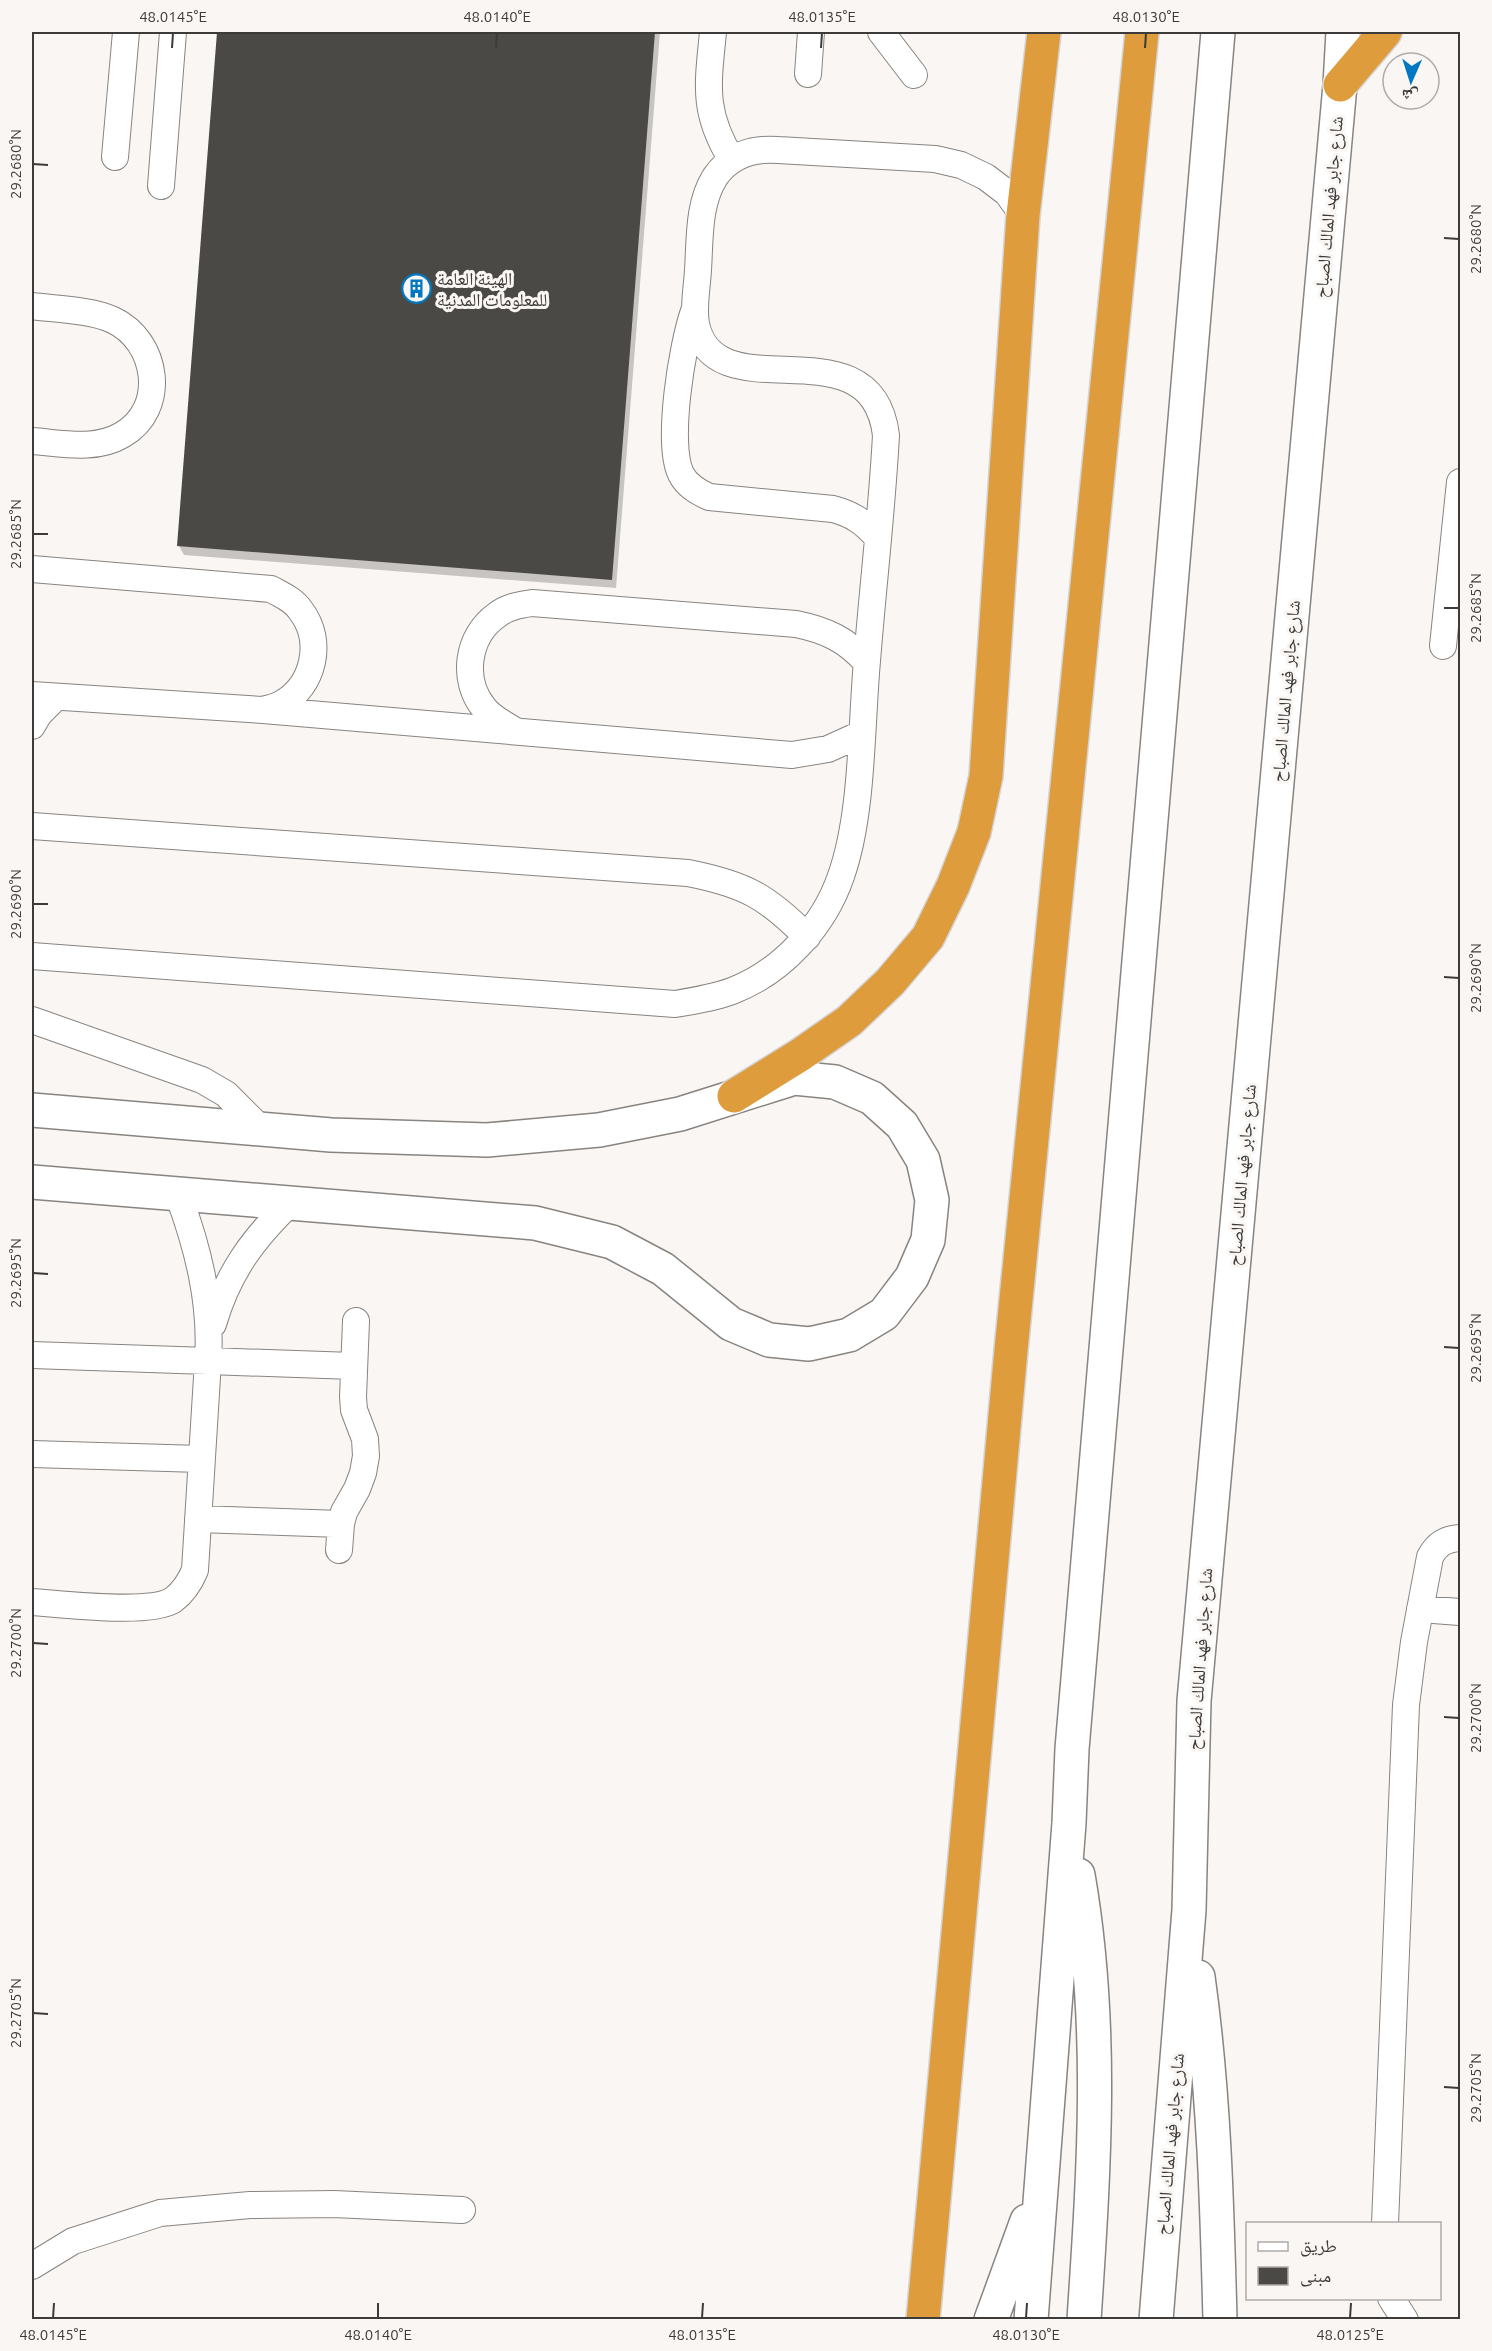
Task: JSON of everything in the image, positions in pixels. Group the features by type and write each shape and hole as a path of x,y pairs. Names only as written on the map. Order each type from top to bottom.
{"highway":[{"path":"734,1096 849,1021 890,982 928,937 953,886 974,832 986,776 1023,215 1044,32"},
{"path":"1126,32 1136,78"},
{"path":"924,2319 1009,1373 1142,32"},
{"path":"1340,85 1385,32"}],"street":[{"path":"1030,2319 1069,1823 1072,1749 1218,32"},
{"name":"شارع جابر فهد المالك الصباح","path":"1156,2319 1189,1910 1194,1701 1343,32"},
{"path":"32,1182 535,1223 612,1242 663,1269 731,1324 769,1340 809,1344 849,1335 884,1314 912,1277 928,1240 932,1200 923,1160 902,1125 872,1098 835,1082 794,1078 680,1114 599,1130 487,1140 342,1136 39,1108"},
{"path":"1069,1823 1082,1898 1091,1974 1095,2040 1094,2163 1084,2319"},
{"path":"1189,1910 1210,2085 1216,2173 1220,2319"},
{"path":"991,2319 1041,2183"}],"lane":[{"path":"115,157 126,32"},
{"path":"161,186 173,32"},
{"path":"713,32 708,96 712,120 720,141 732,160"},
{"path":"808,74 811,32"},
{"path":"881,32 914,75"},
{"path":"32,956 675,1004 734,991 785,959 807,937 827,908 842,876 855,810 886,435 884,417 876,401 864,388 849,378 832,374 731,365 715,356 703,342 696,324 696,307 705,198 720,170 746,152 762,149 935,159 961,165 986,177 1007,194 1023,215"},
{"path":"32,306 111,319 131,331 146,350 153,374 151,397 140,419 123,435 100,444 32,441"},
{"path":"696,307 685,341 679,384 676,461 682,477 694,489 709,497 833,509 846,513 868,526 878,537"},
{"path":"1443,646 1461,482"},
{"path":"32,569 271,589 287,597 301,610 310,626 314,644 313,662 306,679 295,693 280,704 263,710"},
{"path":"516,731 498,721 484,709 475,694 470,676 470,659 474,641 484,626 497,614 514,606 532,603 796,624 812,627 842,640 866,662"},
{"path":"32,726 39,714 44,696 263,710 792,755 828,749 861,734"},
{"path":"34,822 688,873 722,880 754,892 783,912 807,937"},
{"path":"32,1020 202,1080 226,1094 260,1128"},
{"path":"178,1194 201,1264 209,1348"},
{"path":"32,1602 148,1608 173,1600 190,1582 195,1570 209,1348 221,1298 239,1262 262,1230 291,1202"},
{"path":"339,1550 344,1512 357,1489 366,1456 364,1439 352,1397 356,1321"},
{"path":"32,1355 209,1348 353,1366"},
{"path":"32,1454 201,1459"},
{"path":"198,1519 341,1524"},
{"path":"1385,2222 1409,1673 1430,1557 1435,1548 1443,1542 1461,1538"},
{"path":"1420,1609 1461,1612"},
{"path":"32,2266 74,2241 160,2213 286,2204 462,2210"},
{"path":"1392,2300 1405,2319"}],"building":[{"name":"الهيئة العامة للمعلومات المدنية","path":"217,32 655,32 612,580 177,546"}],"place":[{"name":"الهيئة العامة للمعلومات المدنية","path":"416,289"}]}
